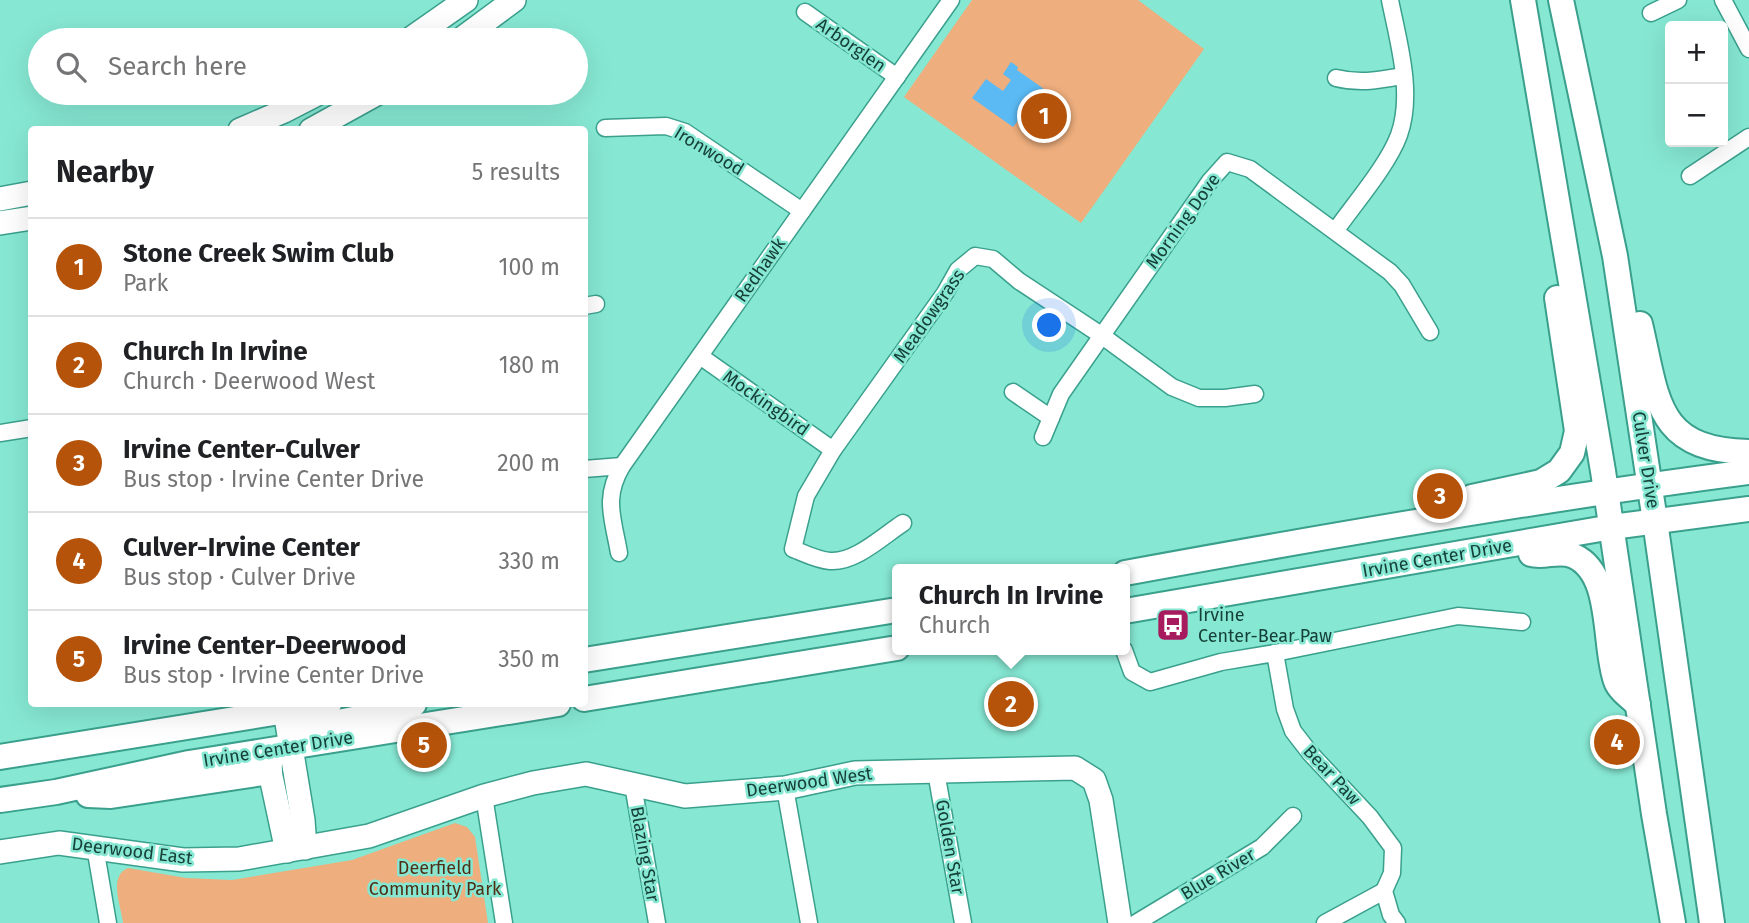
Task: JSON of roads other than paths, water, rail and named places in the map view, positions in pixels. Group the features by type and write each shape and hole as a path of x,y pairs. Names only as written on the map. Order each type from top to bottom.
{"main road":[{"path":"1524,0 1612,527 1673,923"},
{"name":"Culver Drive","path":"1561,0 1615,256 1656,521 1712,923"},
{"path":"1340,534 1353,516 1541,482 1559,471 1572,453 1577,431 1545,226 1556,191"},
{"path":"1615,256 1631,285 1656,392 1669,421 1684,438 1702,446 1721,451 1749,452"},
{"path":"1130,572 1340,534 1749,472"},
{"name":"Irvine Center Drive","path":"1130,610 1612,527 1749,509"},
{"path":"1507,546 1536,556 1559,552 1584,562 1593,573 1601,593 1616,683 1638,705"},
{"path":"588,659 892,611"},
{"path":"588,698 892,649"},
{"name":"Irvine Center Drive","path":"0,757 281,743 325,707"},
{"path":"281,743 305,728 408,707"},
{"name":"Irvine Center Drive","path":"0,800 56,792 281,743 537,707"}],"street":[{"path":"426,28 466,0"},
{"path":"476,28 514,0"},
{"name":"Redhawk","path":"619,553 610,495 622,466 951,0"},
{"path":"1336,230 1386,159 1399,135 1404,109 1403,76 1390,0"},
{"path":"1651,13 1678,0"},
{"path":"1723,0 1749,49"},
{"name":"Arborglen","path":"805,12 897,77"},
{"path":"1336,78 1351,82 1368,82 1403,76"},
{"path":"249,126 296,105"},
{"path":"318,126 356,105"},
{"name":"Ironwood","path":"605,128 666,126 685,132 802,211"},
{"path":"1690,176 1749,137"},
{"name":"Morning Dove","path":"1043,437 1061,394 1210,181 1227,162 1250,169 1390,272 1402,285 1430,332"},
{"path":"0,200 28,194"},
{"path":"0,223 28,219"},
{"name":"Meadowgrass","path":"903,523 857,554 844,559 831,561 793,549 806,496 833,450 958,270 975,256 993,259 1018,281 1101,335 1172,387 1199,398 1255,394"},
{"name":"Mockingbird","path":"700,356 833,450"},
{"path":"1013,392 1051,418"},
{"path":"0,433 28,429"},
{"path":"588,469 622,466"},
{"path":"1126,655 1132,672 1150,682 1221,662 1458,616 1522,622"},
{"name":"Bear Paw","path":"1275,653 1285,709 1293,731 1370,817 1393,848 1392,873 1384,891"},
{"path":"281,743 303,820 296,849"},
{"path":"281,743 296,849"},
{"name":"Deerwood West","path":"296,849 369,836 484,796 533,783 586,774 685,796 785,788 855,773 1075,768 1094,780 1101,800 1120,923"},
{"name":"Golden Star","path":"936,772 963,923"},
{"name":"Blazing Star","path":"633,785 657,923"},
{"path":"785,788 809,923"},
{"path":"484,796 504,923"},
{"name":"Blue River","path":"1136,923 1262,847 1293,816"},
{"name":"Deerwood East","path":"0,852 59,843 183,860 239,859 296,849"},
{"path":"95,847 108,923"},
{"path":"1325,923 1384,891 1391,915 1397,923"}],"water":[{"path":"1011,62 1018,67 1017,70 1044,89 1013,127 972,98 986,79 1003,91 1011,80 1003,74"}],"place":[{"name":"Stone Creek Swim Club","path":"1044,116"},
{"name":"Irvine Center-Culver","path":"1440,496"},
{"name":"Irvine Center-Bear Paw","path":"1173,625"},
{"name":"Church In Irvine","path":"1011,704"},
{"name":"Culver-Irvine Center","path":"1617,742"},
{"name":"Irvine Center-Deerwood","path":"424,745"}],"park label":[{"name":"Deerfield Community Park","path":"435,878"}]}
